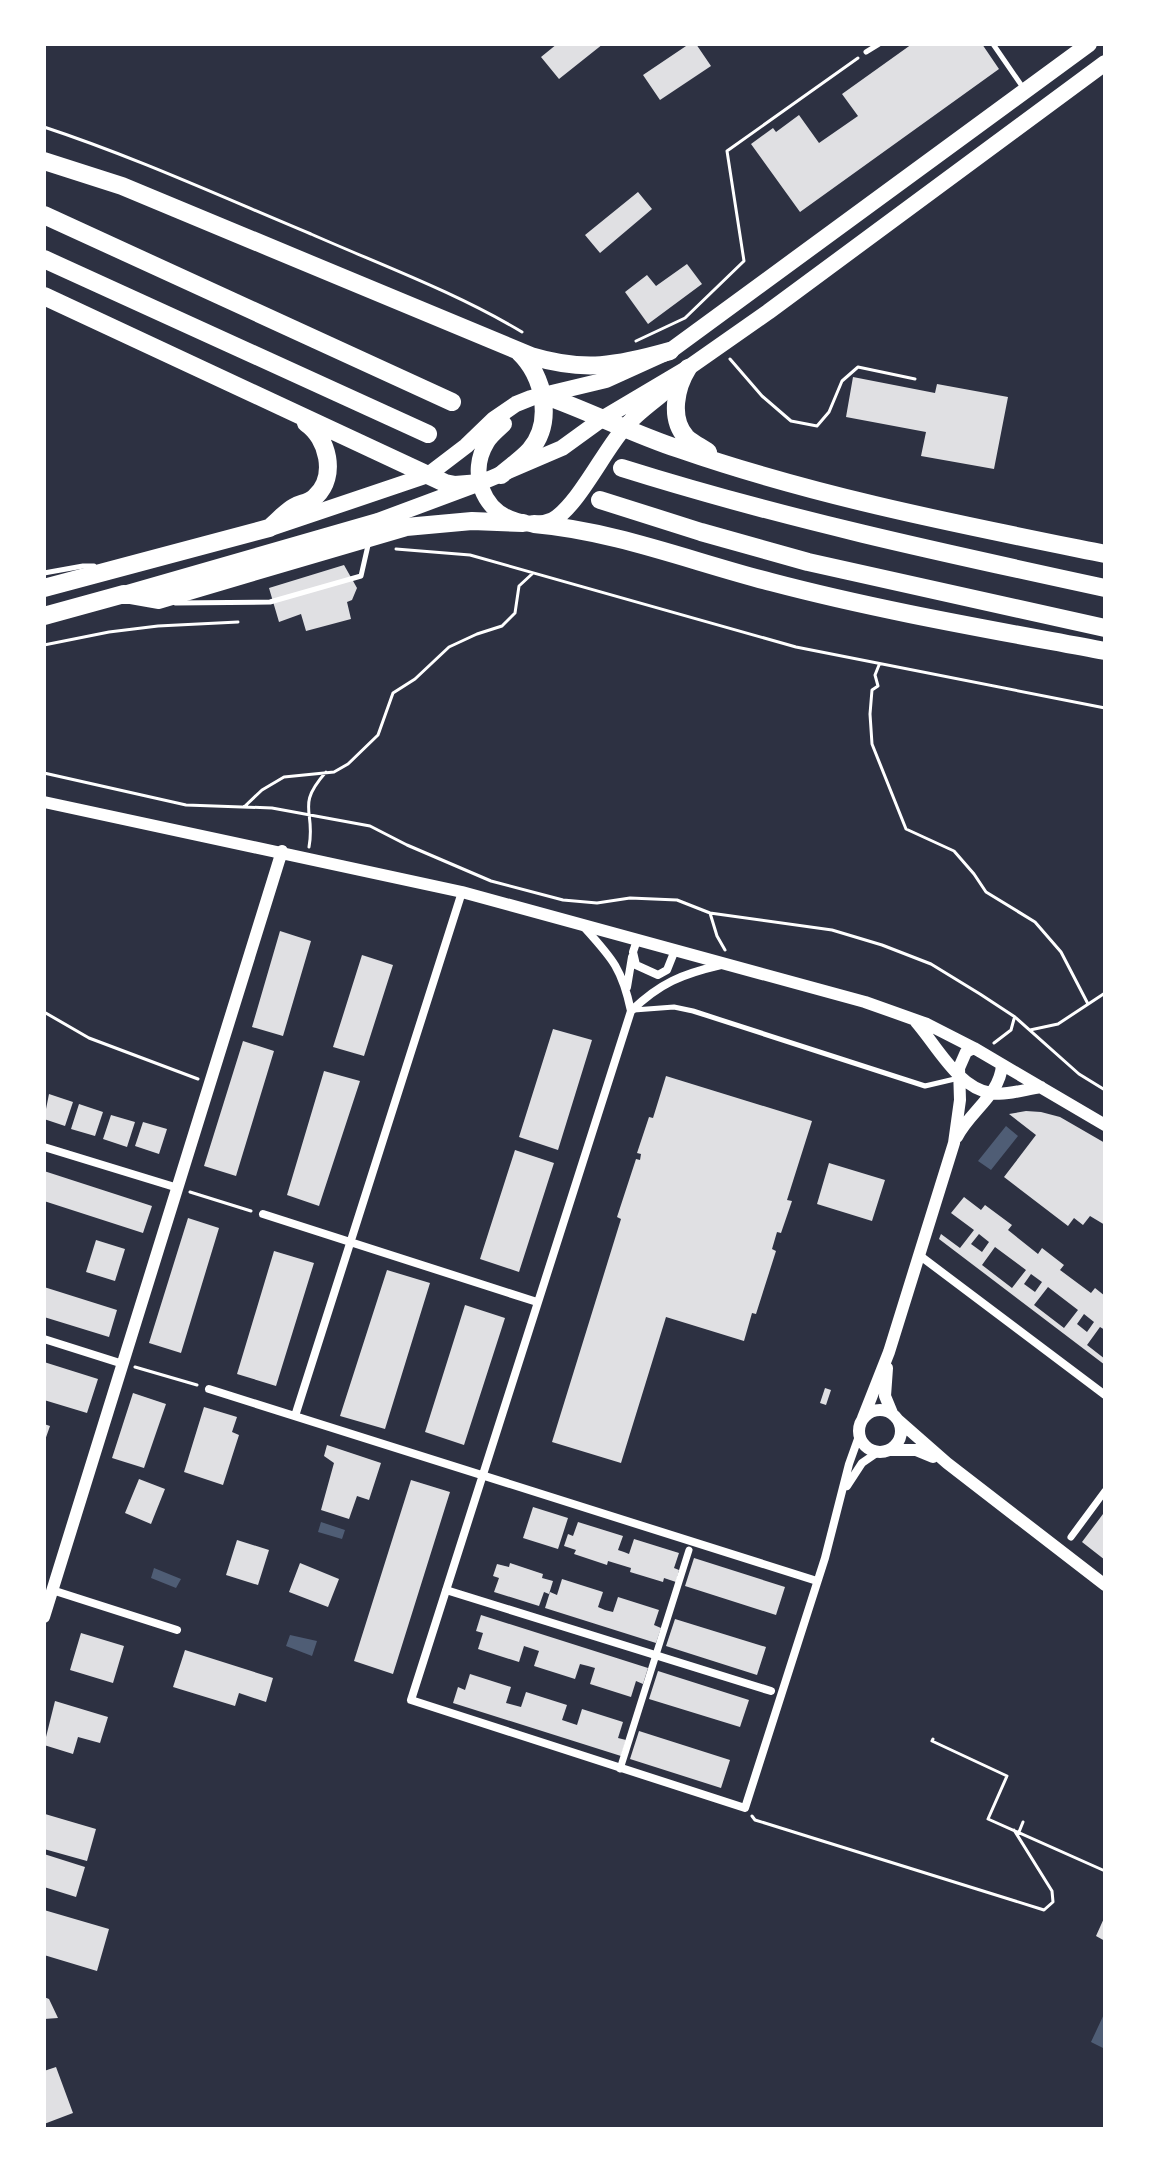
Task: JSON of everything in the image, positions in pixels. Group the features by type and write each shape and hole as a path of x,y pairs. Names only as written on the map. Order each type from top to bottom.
{"highway":[{"path":"44,588 269,528 428,475 466,446 494,419 537,396 606,380 670,351 1089,44"},
{"path":"44,616 378,521 501,475 562,448 602,419 688,368 768,312 1105,63"},
{"path":"44,161 122,186 521,342 555,364 588,367 622,364 670,351"},
{"path":"44,215 452,402"},
{"path":"44,259 428,434"},
{"path":"44,296 428,475 455,485 480,483"},
{"path":"501,475 533,446 542,422 534,370 521,342"},
{"path":"124,594 158,600 368,544 406,527 439,522 529,524 556,518 571,503 623,428 688,368"},
{"path":"688,368 677,387 677,419 681,430 687,438 727,464"},
{"path":"537,396 727,464 931,518 1105,554"},
{"path":"537,396 488,440 479,463 480,483 487,501 502,516 529,524 611,537 771,583 905,614 1105,651"},
{"path":"269,528 294,507 315,497 325,484 327,475 327,457 320,436 290,412"},
{"path":"622,468 863,535 1105,588"},
{"path":"600,500 808,562 1105,628"}],"street":[{"path":"44,802 462,892 581,924 635,946 675,950 865,1002 914,1020 979,1051 1105,1125"},
{"path":"44,1617 282,851"},
{"path":"295,1416 462,892"},
{"path":"581,924 614,960 626,988 631,1011 411,1700 620,1769 745,1808 817,1581 859,1430 889,1352 954,1143 961,1061 966,1052 979,1051"},
{"path":"635,946 636,965 658,975 668,968"},
{"path":"626,988 635,946"},
{"path":"658,987 675,950"},
{"path":"631,1011 658,987 689,973 730,964"},
{"path":"914,1020 960,1078 970,1086 991,1093 1041,1087"},
{"path":"954,1143 1002,1076 1002,1065"},
{"path":"44,1147 178,1188"},
{"path":"263,1214 537,1302"},
{"path":"919,1255 1105,1395"},
{"path":"44,1339 123,1364"},
{"path":"843,1494 862,1463 884,1451 901,1434 885,1396 889,1352"},
{"path":"209,1389 817,1581"},
{"path":"863,1418 874,1411 895,1416 947,1463 1105,1585"},
{"path":"859,1436 866,1447 884,1451 916,1450 947,1463"},
{"path":"1071,1537 1105,1491"},
{"path":"620,1769 689,1550"},
{"path":"52,1590 177,1630"},
{"path":"446,1590 771,1691"}],"lane":[{"path":"866,52 879,44"},
{"path":"993,44 1025,91"},
{"path":"158,600 181,604 270,602 361,576 368,544"},
{"path":"44,573 83,566 123,568"},
{"path":"631,1011 674,1007 693,1011 925,1086 960,1078"}],"path":[{"path":"632,342 685,318 744,261 727,151 866,52"},
{"path":"44,127 111,149 383,265 493,315 521,342"},
{"path":"730,359 762,396 791,421 817,426 829,412 842,381 858,367 915,379"},
{"path":"368,544 455,553 796,647 1105,708"},
{"path":"244,807 262,790 284,777 334,772 348,764 378,735 393,693 415,679 449,647 502,626 515,613 519,586 533,573"},
{"path":"44,645 158,626 238,622"},
{"path":"879,664 875,675 878,686 872,690 872,744 906,829 954,851 986,892 1035,922 1061,952 1088,1004"},
{"path":"308,850 311,838 308,800 313,787 326,772"},
{"path":"44,773 186,805 272,808 370,826 491,881 563,900 597,903 630,898 677,900 710,913 832,930 931,964 1015,1017 1079,1074 1105,1090"},
{"path":"710,913 730,964"},
{"path":"1030,1030 1058,1024 1105,993"},
{"path":"44,1012 89,1038 198,1079"},
{"path":"979,1051 1011,1030 1015,1017"},
{"path":"178,1188 263,1214"},
{"path":"123,1364 209,1389"},
{"path":"933,1739 1007,1776 988,1819 1105,1871"},
{"path":"745,1808 755,1820 1044,1910 1053,1902 1052,1891 1014,1830"},
{"path":"1019,1832 1023,1822"}],"water":[{"path":"1006,1126 1018,1136 991,1170 978,1161"},
{"path":"321,1522 345,1530 342,1539 318,1532"},
{"path":"154,1568 181,1579 176,1588 151,1578"},
{"path":"290,1635 317,1641 312,1656 286,1646"},
{"path":"1105,2012 1105,2049 1091,2042"}],"building":[{"path":"557,44 603,44 559,79 541,57"},
{"path":"689,44 696,44 711,66 660,100 643,75"},
{"path":"912,44 982,44 999,69 800,212 751,144 773,128 776,132 799,115 819,143 858,116 842,94"},
{"path":"638,192 652,209 600,253 585,235"},
{"path":"687,264 702,284 648,324 625,292 647,275 656,286"},
{"path":"853,377 935,393 937,384 1008,397 994,469 921,456 926,432 846,417"},
{"path":"344,565 357,588 352,600 347,602 351,619 306,631 301,614 279,622 269,588"},
{"path":"280,931 311,941 283,1036 252,1027"},
{"path":"362,955 393,965 364,1056 333,1047"},
{"path":"553,1029 592,1040 558,1150 519,1137"},
{"path":"243,1041 274,1051 236,1176 204,1166"},
{"path":"324,1071 360,1081 319,1206 287,1195"},
{"path":"666,1076 812,1121 787,1200 792,1201 781,1233 777,1232 772,1249 776,1251 744,1341 666,1317 621,1463 552,1442 621,1219 617,1217 636,1159 640,1160 641,1154 637,1153 649,1117 653,1118"},
{"path":"49,1094 73,1102 65,1126 44,1119"},
{"path":"79,1104 103,1112 95,1136 71,1129"},
{"path":"1026,1111 1060,1117 1105,1143 1105,1225 1090,1216 1083,1225 1074,1218 1068,1226 1004,1177 1036,1135 1009,1114"},
{"path":"111,1115 135,1122 127,1147 103,1139"},
{"path":"143,1122 167,1129 159,1154 135,1146"},
{"path":"515,1150 554,1163 519,1272 480,1259"},
{"path":"829,1163 885,1180 872,1221 817,1204"},
{"path":"44,1171 152,1206 143,1233 44,1201"},
{"path":"964,1197 981,1210 985,1205 1012,1225 1008,1230 1038,1254 1042,1248 1064,1265 1060,1270 1091,1293 1095,1288 1105,1296 1105,1330 1100,1327 1087,1345 1105,1359 1105,1365 939,1239 941,1234 960,1248 974,1230 951,1213","holes":["979,1234 989,1242 982,1252 971,1244","995,1247 1026,1270 1012,1288 982,1265","1031,1274 1042,1282 1035,1292 1024,1284","1048,1287 1078,1310 1064,1328 1034,1305","1084,1314 1094,1322 1087,1332 1077,1324"]},
{"path":"188,1218 219,1228 181,1353 149,1343"},
{"path":"96,1240 125,1249 115,1281 86,1272"},
{"path":"274,1251 314,1263 276,1386 237,1374"},
{"path":"387,1270 430,1283 385,1429 340,1416"},
{"path":"44,1287 117,1310 109,1337 44,1317"},
{"path":"465,1305 505,1318 464,1445 425,1432"},
{"path":"44,1362 98,1379 87,1413 44,1400"},
{"path":"825,1388 831,1390 826,1405 820,1403"},
{"path":"133,1393 166,1404 144,1468 112,1458"},
{"path":"204,1407 237,1417 232,1432 239,1435 223,1485 184,1472"},
{"path":"44,1424 50,1426 44,1443"},
{"path":"327,1445 381,1463 369,1500 357,1496 349,1519 321,1510 334,1463 324,1456"},
{"path":"139,1479 165,1489 151,1524 125,1513"},
{"path":"411,1480 450,1492 393,1674 354,1661"},
{"path":"533,1507 568,1518 558,1549 523,1538"},
{"path":"1103,1514 1105,1516 1105,1560 1082,1542"},
{"path":"578,1522 623,1536 618,1550 629,1554 634,1539 679,1553 674,1568 679,1570 676,1582 664,1578 663,1582 630,1572 631,1568 608,1561 607,1565 574,1554 576,1550 564,1546 568,1534 573,1536"},
{"path":"237,1540 269,1550 258,1585 226,1575"},
{"path":"694,1558 785,1587 776,1615 685,1586"},
{"path":"300,1563 339,1579 328,1607 289,1592"},
{"path":"510,1563 543,1574 542,1578 553,1581 549,1594 544,1592 539,1606 494,1592 499,1578 493,1576 497,1564 509,1567"},
{"path":"562,1579 603,1592 598,1607 605,1610 613,1612 618,1597 659,1610 654,1625 661,1628 656,1643 545,1608 550,1592 557,1595"},
{"path":"481,1615 648,1668 643,1684 636,1681 631,1697 590,1684 595,1668 580,1664 575,1679 534,1666 539,1651 524,1646 519,1662 478,1649 483,1633 476,1631"},
{"path":"675,1619 766,1647 757,1675 666,1646"},
{"path":"81,1633 124,1646 113,1683 70,1670"},
{"path":"185,1650 273,1678 266,1702 239,1693 235,1706 173,1687"},
{"path":"658,1671 749,1700 740,1727 649,1699"},
{"path":"470,1674 511,1687 506,1703 521,1707 526,1692 567,1705 562,1720 577,1725 582,1709 623,1722 618,1738 626,1740 621,1756 453,1703 458,1687 465,1690"},
{"path":"55,1701 108,1717 100,1743 78,1737 73,1754 44,1745"},
{"path":"639,1731 730,1760 721,1788 630,1759"},
{"path":"45,1814 96,1829 87,1861 44,1849"},
{"path":"44,1854 85,1867 76,1897 44,1887"},
{"path":"44,1910 109,1929 97,1971 44,1955"},
{"path":"1105,1916 1105,1941 1096,1936"},
{"path":"44,1997 49,1999 58,2018 44,2019"},
{"path":"56,2067 73,2113 44,2124 44,2071"}]}
